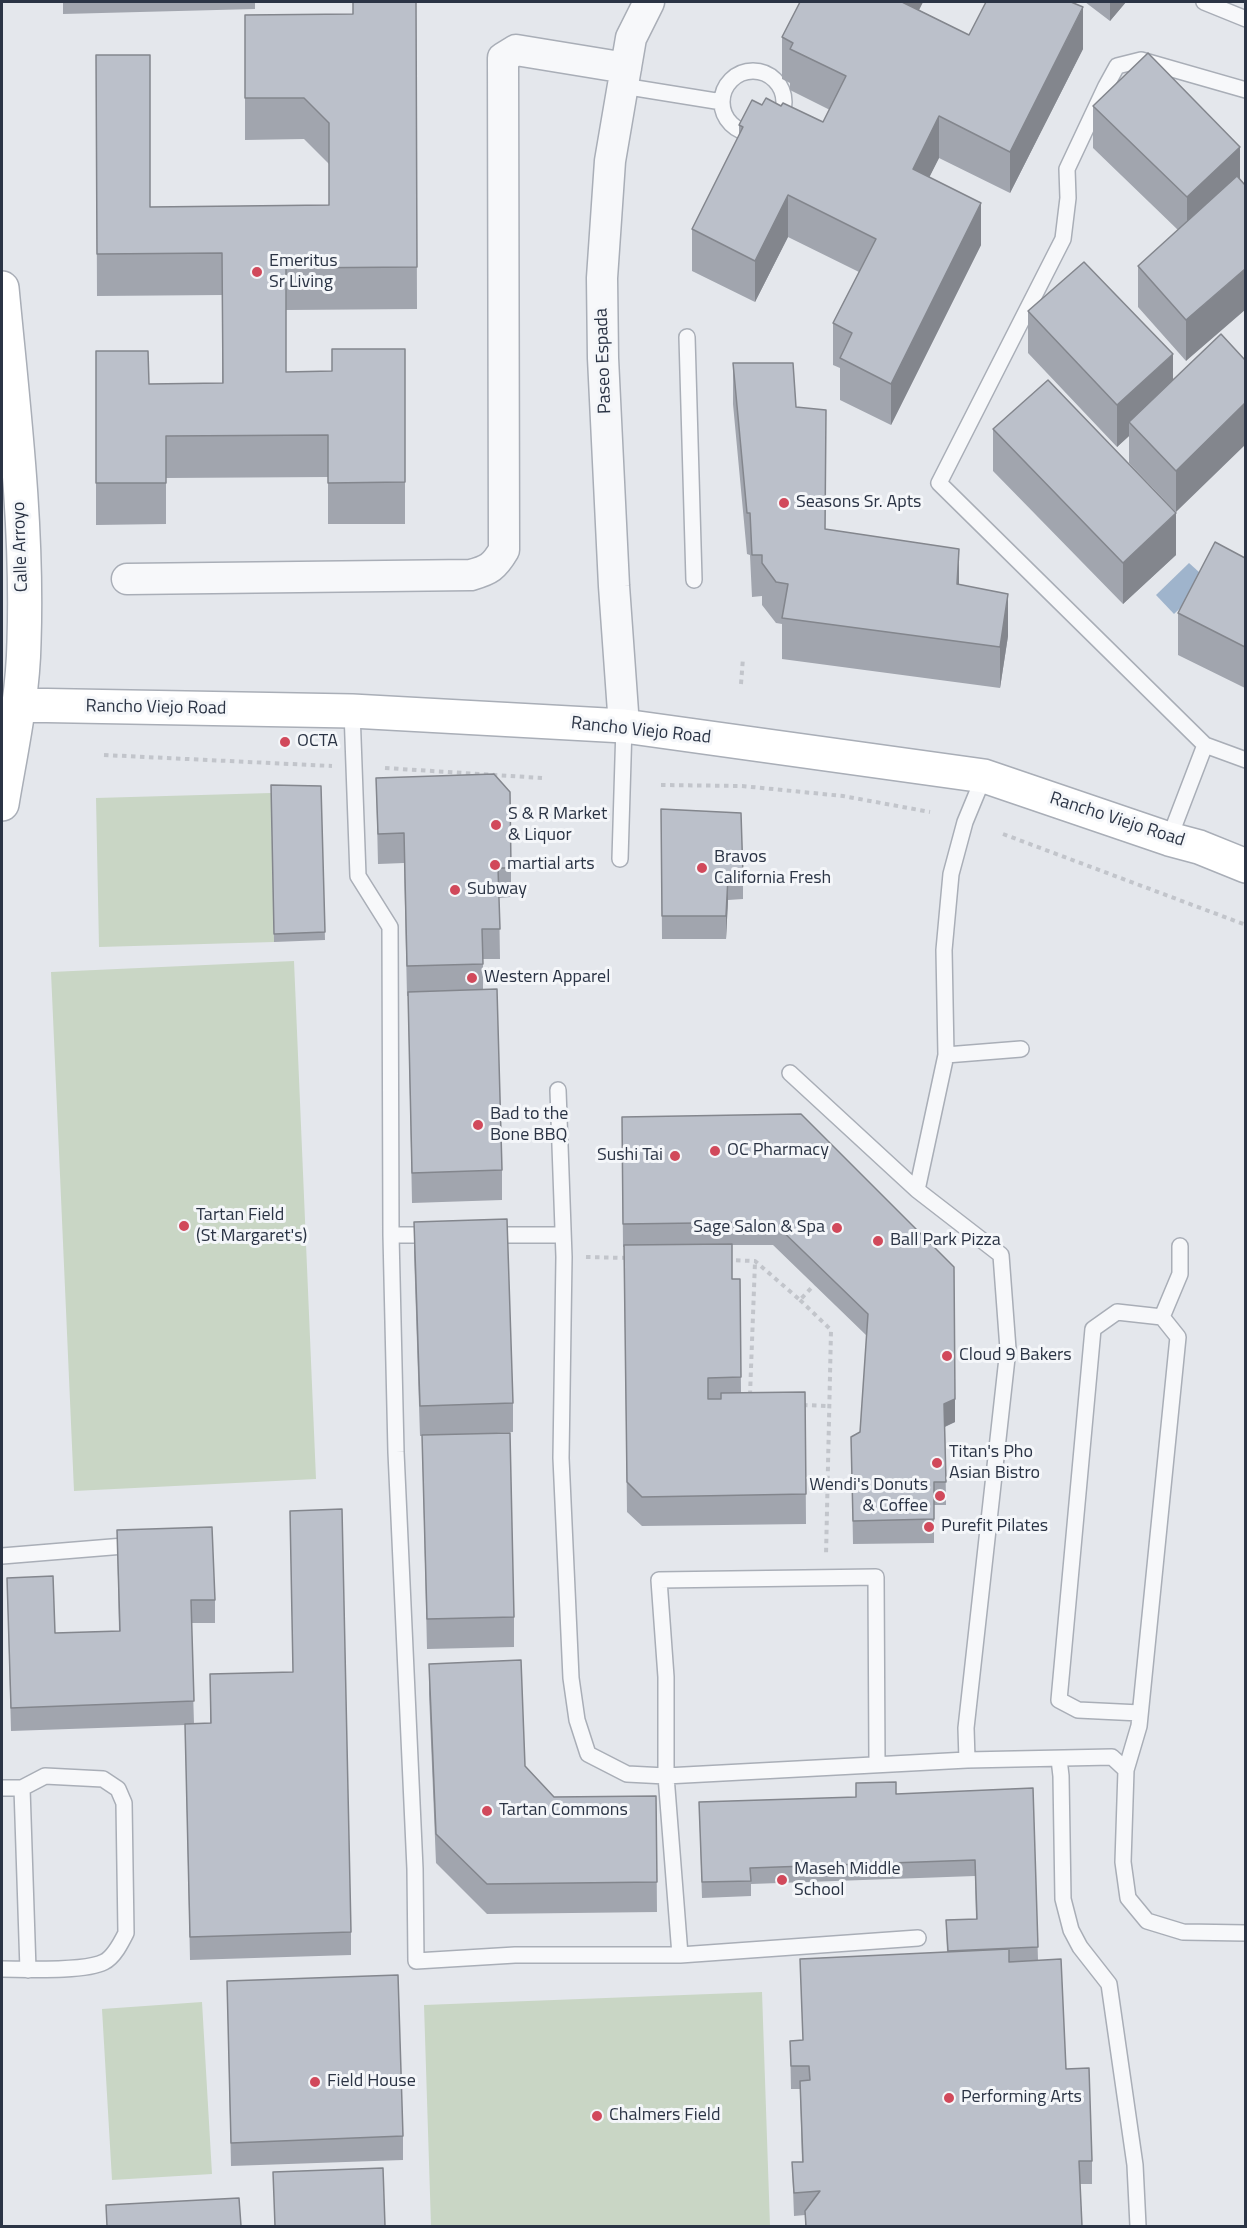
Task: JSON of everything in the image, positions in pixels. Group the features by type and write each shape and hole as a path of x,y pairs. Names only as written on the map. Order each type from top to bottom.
{"main road":[{"name":"Calle Arroyo","path":"2,288 16,437 22,536 24,642 20,705 2,804"},
{"name":"Rancho Viejo Road","path":"20,705 352,711 624,726 984,776 1168,839 1199,847 1245,866"}],"street":[{"name":"Paseo Espada","path":"624,726 614,586 603,358 602,278 610,161 631,38 649,2"},
{"path":"127,579 471,575 485,571 495,564 504,550 503,57 516,50 625,77"}],"lane":[{"path":"1204,2 1245,18"},
{"path":"1245,90 1142,60 1117,66 1067,169 1068,198 1063,239 939,483 1205,745 1245,760"},
{"path":"747,71 758,71 777,82 783,91 784,124 763,133 743,133 727,121 722,102 723,92 737,75 747,71"},
{"path":"625,77 722,102"},
{"path":"687,337 694,580"},
{"path":"352,711 358,876 390,927 391,1235 396,1452 415,1869 416,1961 515,1955 680,1955 918,1938"},
{"path":"620,859 624,726"},
{"path":"1168,839 1205,745"},
{"path":"916,1190 946,1055 944,950 951,873 965,822 984,776"},
{"path":"946,1055 1021,1049"},
{"path":"790,1073 916,1190 1001,1255 1008,1349 966,1728 967,1760"},
{"path":"558,1090 564,1257 561,1458 571,1678 577,1720 588,1754 627,1774 666,1776 967,1760 1112,1757 1126,1770"},
{"path":"391,1235 448,1235"},
{"path":"471,1235 563,1235"},
{"path":"1162,1317 1180,1274 1180,1246"},
{"path":"1140,1713 1078,1710 1059,1700 1093,1329 1117,1312 1162,1317 1178,1336 1139,1725 1126,1770 1123,1862 1128,1898 1147,1921 1183,1932 1245,1933"},
{"path":"2,1556 150,1544"},
{"path":"680,1955 666,1776 666,1677 659,1581 876,1578 877,1764"},
{"path":"1059,1759 1063,1899 1071,1930 1080,1947 1109,1984 1135,2165 1138,2226"},
{"path":"2,1788 22,1788 45,1776 103,1779 118,1789 124,1803 126,1933 118,1948 104,1962 84,1967 2,1969"},
{"path":"22,1788 28,1970"}],"path":[{"path":"741,684 743,658"},
{"path":"104,755 354,767"},
{"path":"386,768 542,778"},
{"path":"661,785 742,786 843,796 930,812"},
{"path":"1002,834 1245,925"},
{"path":"564,1257 636,1258"},
{"path":"719,1260 755,1261 831,1330 826,1567"},
{"path":"750,1404 755,1261"},
{"path":"800,1300 814,1285"},
{"path":"795,1405 828,1406"}],"green space":[{"path":"271,793 274,942 99,947 96,798"},
{"name":"Tartan Field (St Margaret's)","path":"294,961 316,1479 74,1491 51,972"},
{"name":"Chalmers Field","path":"762,1992 770,2226 431,2226 424,2005"},
{"path":"202,2002 212,2174 112,2180 102,2009"}],"water":[{"path":"1189,563 1209,581 1174,614 1156,595"}],"building":[{"name":"Emeritus Sr Living","path":"353,2 416,2 417,267 286,268 286,372 332,371 332,349 405,349 405,482 328,483 328,435 166,436 166,483 96,483 96,351 148,351 149,384 223,383 222,253 97,254 96,55 150,55 150,207 329,205 329,123 304,98 245,98 245,15 353,14"},
{"path":"800,2 902,2 969,35 986,2 1071,2 1083,7 1010,152 939,116 913,169 981,203 891,384 840,358 852,333 833,323 876,239 788,195 755,261 692,229 743,127 739,125 752,100 762,105 766,98 781,106 783,103 823,122 846,76 790,49 793,43 782,37"},
{"path":"1148,53 1240,147 1187,197 1093,106"},
{"path":"1237,176 1245,185 1245,269 1186,320 1138,266"},
{"path":"1084,262 1173,354 1117,405 1028,311"},
{"path":"1221,334 1245,360 1245,403 1176,471 1129,422"},
{"name":"Seasons Sr. Apts","path":"733,363 793,363 796,407 826,410 825,529 959,549 957,584 1008,594 1000,647 782,618 788,584 776,582 762,563 762,555 752,555 750,513 747,513"},
{"path":"1048,380 1176,513 1123,563 993,429"},
{"path":"1215,542 1245,558 1245,647 1178,613"},
{"path":"494,774 510,792 511,868 498,868 500,929 482,929 483,964 407,966 404,833 378,834 376,778"},
{"path":"271,785 321,786 325,932 274,934"},
{"name":"Bravos California Fresh","path":"661,809 741,813 743,876 728,877 726,916 662,916"},
{"path":"497,989 502,1170 412,1173 408,992"},
{"path":"801,1114 954,1267 955,1399 944,1404 946,1482 934,1482 934,1519 853,1521 851,1437 860,1432 868,1314 773,1222 623,1224 622,1117"},
{"path":"507,1219 513,1403 420,1406 414,1222"},
{"path":"732,1244 732,1279 740,1279 741,1377 708,1378 708,1399 721,1399 721,1393 805,1392 806,1494 642,1497 627,1482 624,1245"},
{"path":"510,1433 514,1617 427,1619 422,1435"},
{"path":"342,1509 351,1932 190,1937 185,1724 211,1723 210,1674 293,1672 290,1511"},
{"path":"212,1527 215,1600 191,1600 194,1701 11,1708 7,1578 53,1576 55,1633 120,1631 117,1530"},
{"name":"Tartan Commons","path":"521,1660 525,1766 554,1797 656,1796 657,1882 487,1884 436,1834 429,1664"},
{"name":"Maseh Middle School","path":"896,1782 896,1794 1033,1788 1038,1947 948,1951 946,1920 977,1919 975,1860 750,1868 751,1881 702,1882 699,1802 856,1797 856,1783"},
{"name":"Performing Arts","path":"1009,1949 1009,1962 1061,1959 1066,2069 1089,2068 1092,2161 1079,2161 1082,2226 806,2226 805,2211 820,2191 794,2193 792,2162 803,2162 800,2081 810,2080 809,2066 791,2066 790,2041 803,2040 800,1959"},
{"name":"Field House","path":"398,1975 403,2136 231,2143 227,1981"},
{"path":"383,2168 385,2226 275,2226 273,2172"},
{"path":"239,2198 241,2226 107,2226 106,2205"}],"place":[{"name":"Emeritus Sr Living","path":"257,272"},
{"name":"Seasons Sr. Apts","path":"784,503"},
{"name":"OCTA","path":"285,742"},
{"name":"S & R Market & Liquor","path":"496,825"},
{"name":"martial arts","path":"495,865"},
{"name":"Bravos California Fresh","path":"702,868"},
{"name":"Subway","path":"455,890"},
{"name":"Western Apparel","path":"472,978"},
{"name":"Bad to the Bone BBQ","path":"478,1125"},
{"name":"OC Pharmacy","path":"715,1151"},
{"name":"Sushi Tai","path":"675,1156"},
{"name":"Tartan Field (St Margaret's)","path":"184,1226"},
{"name":"Sage Salon & Spa","path":"837,1228"},
{"name":"Ball Park Pizza","path":"878,1241"},
{"name":"Cloud 9 Bakers","path":"947,1356"},
{"name":"Titan's Pho Asian Bistro","path":"937,1463"},
{"name":"Wendi's Donuts & Coffee","path":"940,1496"},
{"name":"Purefit Pilates","path":"929,1527"},
{"name":"Tartan Commons","path":"487,1811"},
{"name":"Maseh Middle School","path":"782,1880"},
{"name":"Field House","path":"315,2082"},
{"name":"Performing Arts","path":"949,2098"},
{"name":"Chalmers Field","path":"597,2116"}]}
